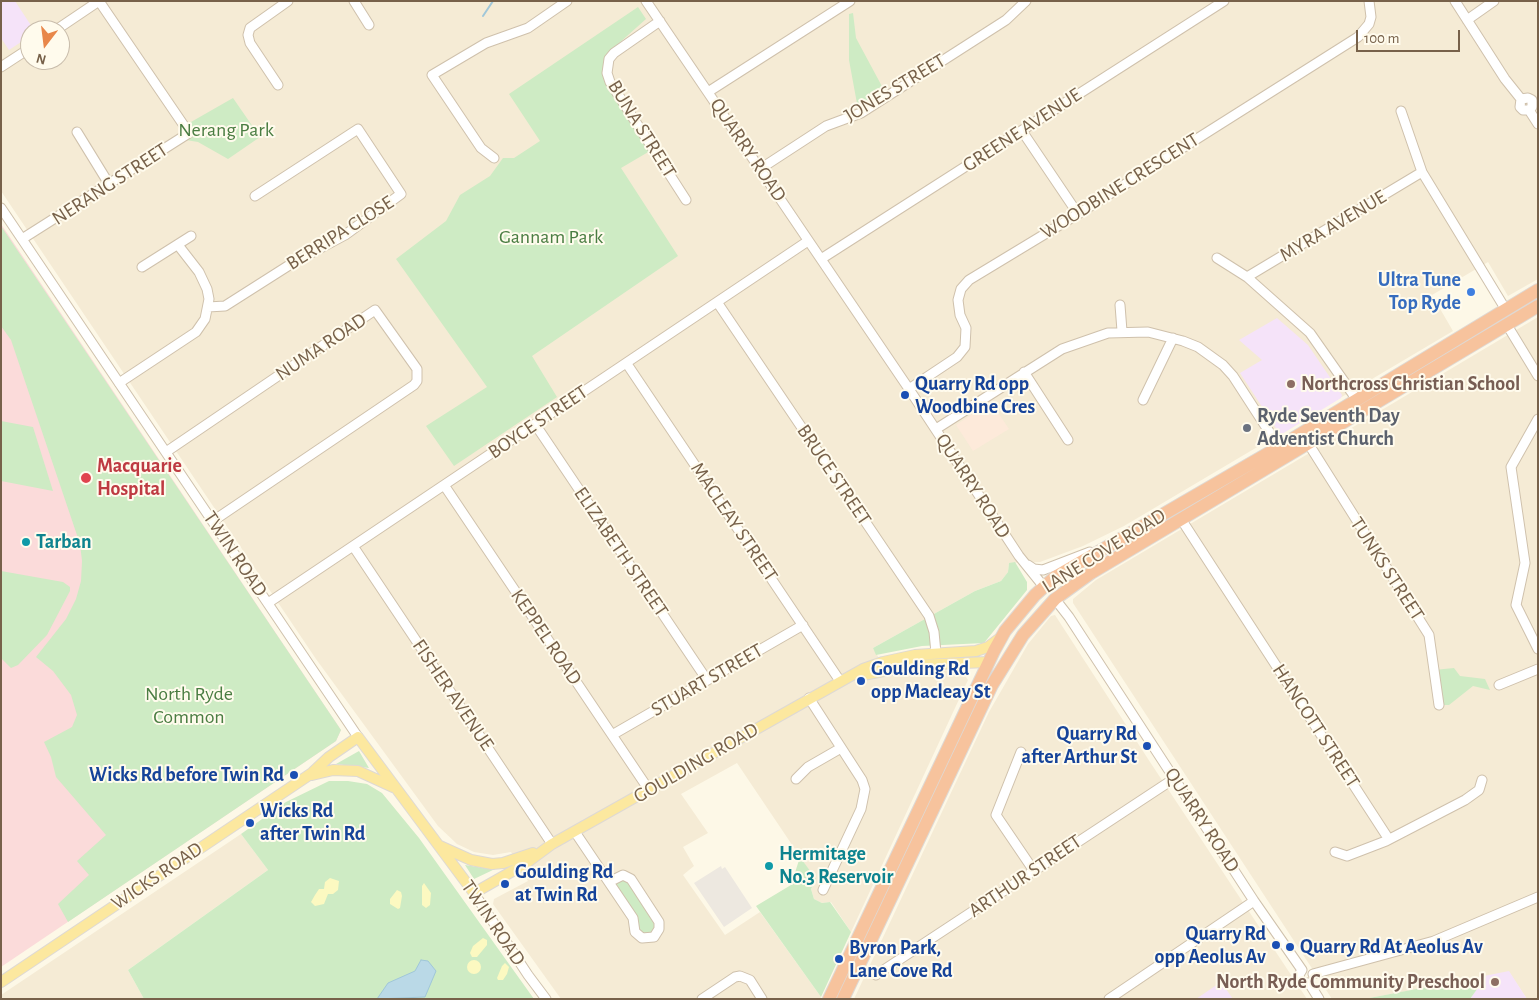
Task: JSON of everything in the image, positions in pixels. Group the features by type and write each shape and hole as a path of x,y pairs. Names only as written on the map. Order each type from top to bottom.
{"highway":[{"name":"LANE COVE ROAD","path":"829,999 988,662 1002,635 1020,610 1055,577 1279,447 1538,290"},
{"name":"LANE COVE ROAD","path":"843,999 992,685 1023,635 1055,599 1091,573 1538,306"},
{"name":"QUARRY ROAD","path":"1044,587 1055,599"},
{"path":"988,662 998,658 1023,635"}],"main road":[{"name":"GOULDING ROAD","path":"481,863 503,864 552,844 809,698 840,681 883,662 936,658 976,651 988,647 1002,635"},
{"name":"GOULDING ROAD","path":"936,658 988,662"},
{"name":"WICKS ROAD","path":"1,982 360,739"},
{"name":"TWIN ROAD","path":"360,739 472,890"},
{"path":"309,775 327,771 350,770 371,776 397,790"},
{"name":"GOULDING ROAD","path":"472,890 525,864 552,844"},
{"name":"TWIN ROAD","path":"439,846 481,863"},
{"path":"472,890 521,858"}],"street":[{"path":"70,21 99,1"},
{"name":"NERANG STREET","path":"22,239 189,133 99,1"},
{"path":"278,85 250,43 248,35 250,28 288,1"},
{"path":"354,1 369,24"},
{"path":"494,158 481,148 432,75 486,43 528,28 567,1"},
{"name":"QUARRY ROAD","path":"646,1 936,429 1019,556 1044,587"},
{"path":"708,92 850,1"},
{"name":"JONES STREET","path":"760,169 826,126 861,113 1006,20 1026,1"},
{"name":"GREENE AVENUE","path":"821,259 1224,1"},
{"name":"WOODBINE CRESCENT","path":"909,389 958,357 965,347 966,328 960,315 958,300 965,284 1358,36 1369,24 1371,17 1369,1"},
{"path":"1455,1 1521,99 1520,107 1523,110 1529,110"},
{"path":"1467,20 1494,1"},
{"name":"BUNA STREET","path":"660,21 614,53 609,59 607,73 610,82 686,200"},
{"path":"1,67 20,55"},
{"path":"1521,99 1535,98 1529,110"},
{"path":"1529,110 1538,124"},
{"path":"1401,111 1422,172 1506,310"},
{"name":"BERRIPA CLOSE","path":"208,308 225,306 291,264 345,235 401,194 358,129 255,196"},
{"path":"1022,130 1078,214"},
{"path":"77,132 109,184"},
{"name":"MYRA AVENUE","path":"1247,277 1422,172"},
{"name":"TWIN ROAD","path":"1,208 360,739"},
{"path":"142,267 191,236"},
{"name":"BOYCE STREET","path":"268,603 808,241"},
{"path":"119,383 196,332 204,319 208,308 209,294 204,280 178,245"},
{"path":"1217,258 1247,277 1310,333 1357,400"},
{"name":"BRUCE STREET","path":"717,302 929,616 934,629 936,658"},
{"path":"1120,306 1122,331"},
{"name":"NUMA ROAD","path":"166,452 375,310 417,369 417,381 414,386 213,521"},
{"path":"1507,325 1538,376"},
{"path":"936,429 1024,372 1078,342 1122,331 1148,332 1198,347 1223,365 1233,376 1279,447"},
{"path":"1142,400 1173,338"},
{"name":"MACLEAY STREET","path":"627,364 840,681"},
{"path":"1024,372 1068,440"},
{"path":"1538,419 1511,467 1525,563 1516,605 1538,649"},
{"name":"ELIZABETH STREET","path":"535,424 707,680"},
{"name":"TUNKS STREET","path":"1308,443 1429,635 1439,705"},
{"name":"KEPPEL ROAD","path":"444,485 648,790"},
{"name":"HANCOTT STREET","path":"1181,519 1388,838"},
{"name":"FISHER AVENUE","path":"353,546 552,844"},
{"path":"1019,556 1034,569 1043,570 1106,548"},
{"name":"QUARRY ROAD","path":"1055,599 1069,617 1254,901 1302,970"},
{"name":"STUART STREET","path":"612,735 803,625"},
{"path":"1499,685 1538,669"},
{"path":"809,698 862,780 864,799 823,890"},
{"path":"796,779 808,767 841,748"},
{"path":"1021,752 996,815 1034,871"},
{"name":"ARTHUR STREET","path":"876,975 1174,778"},
{"path":"1335,852 1347,856 1388,838 1465,800 1479,790 1482,780"},
{"path":"575,832 633,918 635,932 642,938 654,937 659,929 659,922 631,879 623,875 609,882"},
{"name":"TWIN ROAD","path":"472,890 546,999"},
{"path":"1313,974 1434,941 1538,897"},
{"path":"1109,999 1254,901"},
{"path":"1309,983 1304,983 1300,980 1299,975 1302,970 1308,969 1313,974"},
{"path":"1309,983 1313,979 1313,974"},
{"path":"702,999 735,977 740,976 750,980 762,999"},
{"path":"1309,983 1319,999"}],"shaded area":[{"path":"1,1 1538,1 1538,279 1508,296 1488,262 1432,295 1453,331 1124,526 1083,546 1040,562 1009,563 1008,572 1001,581 975,591 873,648 889,675 930,670 962,671 968,680 851,932 831,902 822,903 814,899 811,889 815,879 737,763 681,794 708,833 683,847 694,866 683,875 725,935 760,912 821,997 820,999 561,999 493,904 494,899 528,881 511,852 493,855 474,852 457,844 438,826 316,659 1,191"},
{"path":"1,1 15,1 27,20 20,20 20,43 9,50 1,38"},
{"name":"North Ryde Common","path":"1,224 341,730 336,741 1,967"},
{"path":"1538,317 1538,999 1527,999 1509,972 1364,999 1332,999 1073,603 1073,599 1096,580"},
{"name":"Northcross Christian School","path":"1277,318 1308,345 1342,395 1341,398 1282,434 1279,433 1240,373 1262,360 1239,340"},
{"path":"991,402 1009,429 973,451 956,425"},
{"path":"1055,615 1307,999 854,999 989,712 1028,644 1051,616"},
{"path":"241,834 268,870 128,970 144,999 1,999 1,995"},
{"path":"721,866 722,869 725,867 752,908 724,927 694,883"},
{"name":"North Ryde Community Preschool","path":"1509,971 1527,999 1470,999 1479,985 1469,979"},
{"path":"1221,982 1233,999 1196,999"}],"green space":[{"name":"Gannam Park","path":"638,7 646,19 608,53 603,63 603,74 650,151 621,168 678,256 532,356 557,397 454,466 426,426 487,387 396,259 446,221 460,195 490,176 503,158 514,158 540,141 509,94"},
{"path":"853,13 856,38 885,92 858,109 849,60 849,14"},
{"name":"Nerang Park","path":"233,98 260,137 228,159 198,142 180,139 189,133 184,126"},
{"name":"North Ryde Common","path":"1,226 341,730 336,741 68,922 58,904 89,875 77,861 106,835 56,777 51,757 44,742 72,727 77,715 71,695 53,671 36,657 66,619 76,599 81,581 82,561 80,544 11,340 1,326"},
{"path":"1,421 33,427 53,491 1,481"},
{"path":"1015,562 1027,582 1027,590 984,643 922,646 876,655 873,648 975,591 1001,581 1008,572 1009,563"},
{"path":"1,571 63,582 70,587 70,591 47,635 18,665 11,668 1,658"},
{"path":"1454,668 1460,676 1485,679 1490,690 1473,686 1449,705 1439,705 1434,670"},
{"path":"359,751 369,768 336,764"},
{"path":"329,781 367,784 382,793 419,838 534,999 144,999 128,970 268,870 241,834 286,802"},
{"path":"800,857 816,879 811,889 814,899 822,903 830,902 851,932 821,997 756,906 791,885"},
{"path":"465,865 484,868 495,869 474,879"},
{"path":"625,878 657,923 654,934 641,933 615,884"},
{"path":"1469,979 1480,985 1470,999 1364,999"}],"sand":[{"path":"330,878 339,881 338,890 333,894 328,894 324,904 315,906 311,902 319,889 324,889 325,882"},
{"path":"424,883 431,893 430,905 426,908 422,905 422,886"},
{"path":"397,890 401,892 402,896 400,908 398,909 390,904 390,899"},
{"path":"483,938 487,940 487,945 477,957 472,957 470,953 473,946"},
{"path":"474,960 479,962 481,967 479,972 474,974 469,972 467,967 469,962"},
{"path":"505,963 509,967 507,974 503,980 498,980 497,978"}],"water":[{"path":"421,960 428,961 436,971 425,997 377,999 388,983 415,971"}],"waterway":[{"path":"483,16 493,1"}],"place":[{"name":"Ultra Tune Top Ryde","path":"1471,292"},
{"name":"Northcross Christian School","path":"1291,384"},
{"name":"Quarry Rd opp Woodbine Cres","path":"905,395"},
{"name":"Ryde Seventh Day Adventist Church","path":"1247,428"},
{"name":"Macquarie Hospital","path":"86,478"},
{"name":"Tarban","path":"26,542"},
{"name":"Goulding Rd opp Macleay St","path":"861,681"},
{"name":"Quarry Rd after Arthur St","path":"1147,746"},
{"name":"Wicks Rd before Twin Rd","path":"294,775"},
{"name":"Wicks Rd after Twin Rd","path":"250,823"},
{"name":"Hermitage No.3 Reservoir","path":"769,866"},
{"name":"Goulding Rd at Twin Rd","path":"505,884"},
{"name":"Quarry Rd opp Aeolus Av","path":"1276,945"},
{"name":"Quarry Rd At Aeolus Av","path":"1290,947"},
{"name":"Byron Park, Lane Cove Rd","path":"839,959"},
{"name":"North Ryde Community Preschool","path":"1495,982"}]}
